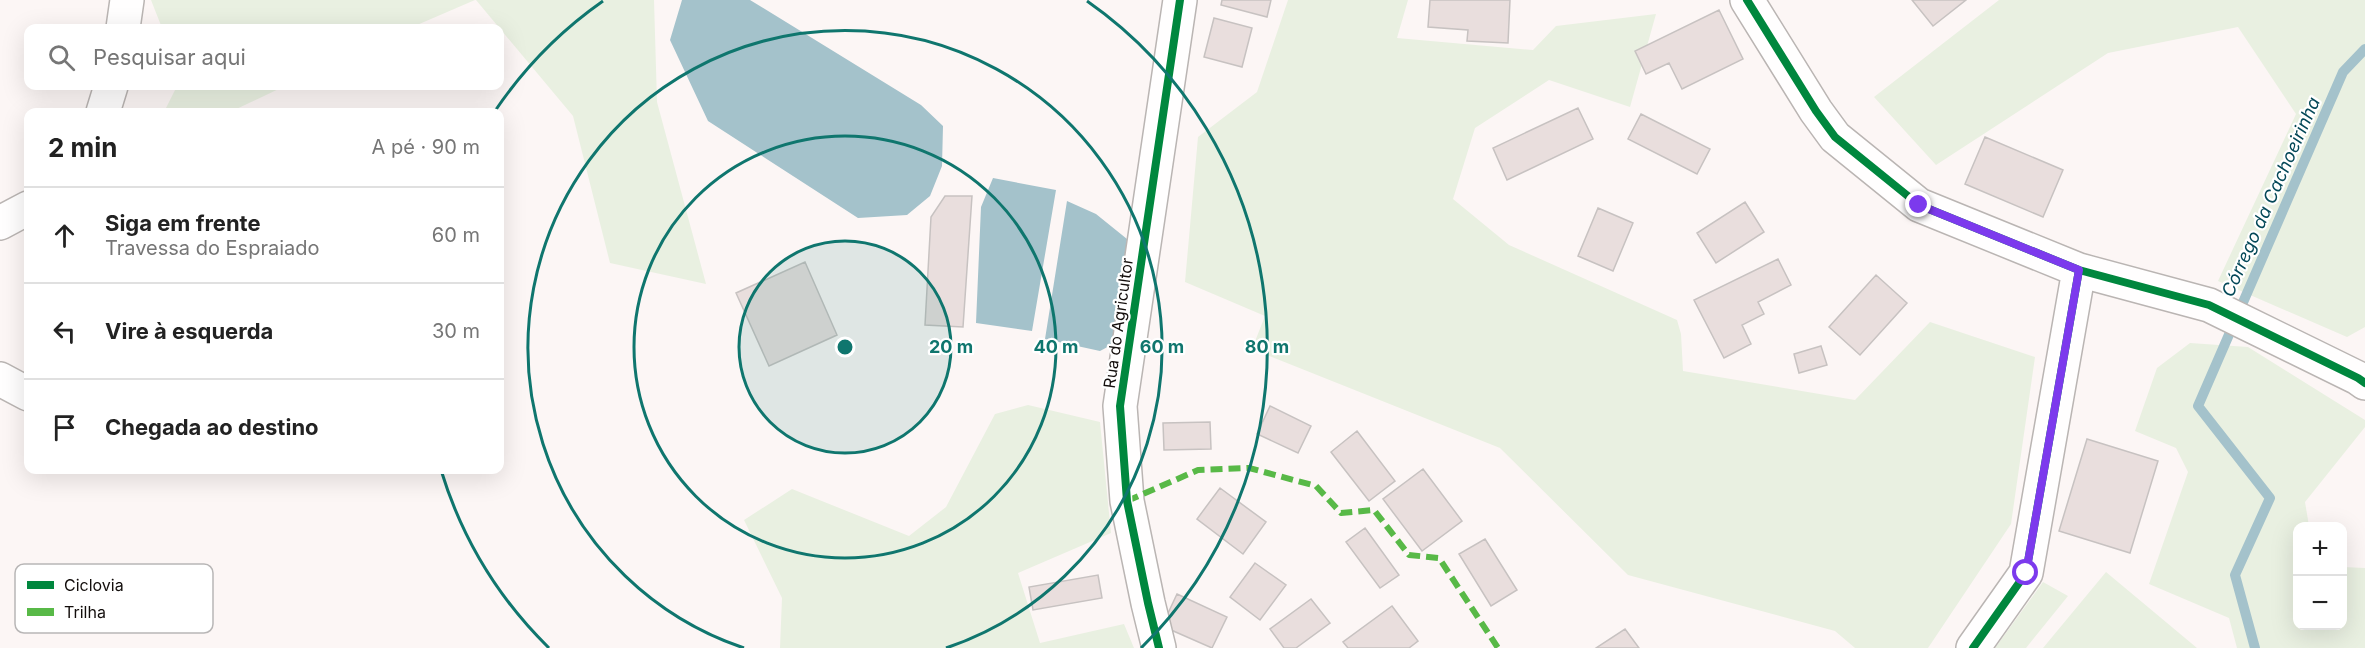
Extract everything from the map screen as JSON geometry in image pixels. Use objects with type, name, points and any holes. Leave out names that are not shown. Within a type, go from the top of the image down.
[{"type":"street","points":[[124,24],[127,0]]},
{"type":"street","name":"Rua do Agricultor","points":[[1159,648],[1127,501],[1120,406],[1180,0]]},
{"type":"street","points":[[1747,0],[1816,111],[1835,137],[1919,205],[2079,270],[2209,305],[2365,383]]},
{"type":"street","points":[[104,108],[110,90]]},
{"type":"street","points":[[0,223],[24,210]]},
{"type":"street","points":[[1973,648],[2026,573],[2079,270]]},
{"type":"street","points":[[0,380],[24,392]]},
{"type":"green space","points":[[151,0],[475,0],[419,24],[160,24]]},
{"type":"green space","points":[[476,0],[654,0],[657,102],[706,284],[610,263],[573,116],[504,33],[504,24],[496,24]]},
{"type":"green space","points":[[1288,0],[1408,0],[1397,38],[1533,50],[1556,26],[1656,14],[1630,107],[1549,80],[1475,128],[1453,199],[1509,245],[1677,320],[1681,334],[1683,371],[1855,400],[1930,322],[2035,357],[2011,524],[1928,648],[1855,648],[1835,631],[1628,575],[1500,448],[1252,349],[1265,316],[1185,282],[1198,137],[1257,92]]},
{"type":"green space","points":[[1999,0],[2365,0],[2365,327],[2347,337],[2218,281],[2296,114],[2238,27],[2108,53],[1936,165],[1874,97]]},
{"type":"green space","points":[[175,90],[277,90],[238,108],[166,108]]},
{"type":"green space","points":[[2190,343],[2248,347],[2365,420],[2365,427],[2305,502],[2308,522],[2293,522],[2293,630],[2347,630],[2347,567],[2365,568],[2365,648],[2237,648],[2229,618],[2149,584],[2188,472],[2176,448],[2135,431],[2157,368]]},
{"type":"green space","points":[[1028,405],[1100,422],[1111,533],[1018,573],[1040,643],[1124,624],[1134,648],[780,648],[782,598],[744,520],[792,489],[909,536],[946,507],[995,414]]},
{"type":"green space","points":[[2106,572],[2197,648],[2043,648]]},
{"type":"green space","points":[[2043,582],[2068,596],[2026,648],[1995,648]]},
{"type":"water","points":[[682,0],[750,0],[921,105],[943,126],[942,166],[930,196],[907,215],[858,218],[708,121],[670,40]]},
{"type":"water","points":[[993,178],[1056,190],[1032,331],[976,323],[981,207]]},
{"type":"water","points":[[1067,201],[1096,214],[1127,239],[1115,343],[1100,351],[1045,339]]},
{"type":"building","points":[[1222,0],[1271,0],[1267,17],[1221,5]]},
{"type":"building","points":[[1430,0],[1510,0],[1508,43],[1467,41],[1468,30],[1428,27]]},
{"type":"building","points":[[1912,0],[1966,0],[1933,26]]},
{"type":"building","points":[[1719,10],[1743,59],[1682,89],[1669,63],[1646,74],[1635,51]]},
{"type":"building","points":[[1214,18],[1252,28],[1242,67],[1204,57]]},
{"type":"building","points":[[1578,108],[1593,139],[1507,180],[1493,148]]},
{"type":"building","points":[[1641,114],[1710,149],[1697,174],[1628,139]]},
{"type":"building","points":[[1985,137],[2063,170],[2043,217],[1965,184]]},
{"type":"building","points":[[945,196],[972,196],[963,327],[925,325],[931,217]]},
{"type":"building","points":[[1745,202],[1764,232],[1716,263],[1697,233]]},
{"type":"building","points":[[1598,208],[1633,223],[1613,271],[1578,256]]},
{"type":"building","points":[[1778,259],[1791,285],[1758,302],[1764,314],[1742,325],[1751,344],[1724,358],[1694,300]]},
{"type":"building","points":[[805,262],[837,335],[769,366],[736,293]]},
{"type":"building","points":[[1876,275],[1907,303],[1860,355],[1829,327]]},
{"type":"building","points":[[1821,346],[1827,365],[1799,373],[1794,354]]},
{"type":"building","points":[[1270,406],[1311,426],[1298,453],[1257,434]]},
{"type":"building","points":[[1210,422],[1211,449],[1164,450],[1163,423]]},
{"type":"building","points":[[1357,431],[1395,481],[1369,501],[1331,452]]},
{"type":"building","points":[[2087,439],[2158,461],[2130,553],[2059,531]]},
{"type":"building","points":[[1423,469],[1462,521],[1422,551],[1383,499]]},
{"type":"building","points":[[1220,488],[1266,522],[1243,554],[1197,519]]},
{"type":"building","points":[[1365,528],[1399,575],[1380,588],[1346,542]]},
{"type":"building","points":[[1485,539],[1517,590],[1491,606],[1459,554]]},
{"type":"building","points":[[1255,563],[1286,585],[1260,620],[1230,597]]},
{"type":"building","points":[[1098,575],[1102,598],[1033,610],[1029,587]]},
{"type":"building","points":[[1177,594],[1227,617],[1212,648],[1162,626]]},
{"type":"building","points":[[1311,599],[1330,623],[1296,648],[1284,648],[1270,629]]},
{"type":"building","points":[[1392,606],[1418,641],[1409,648],[1348,648],[1343,642]]},
{"type":"building","points":[[1625,629],[1639,648],[1596,648]]},
{"type":"waterway","name":"Córrego da Cachoeirinha","points":[[2255,648],[2235,575],[2270,498],[2198,406],[2343,72],[2365,49]]},
{"type":"marked path","points":[[1127,501],[1198,470],[1249,468],[1316,486],[1341,513],[1374,510],[1409,555],[1439,558],[1498,648]]},
{"type":"cycle path","points":[[1159,648],[1127,501],[1120,406],[1180,0]]},
{"type":"cycle path","points":[[1747,0],[1816,111],[1835,137],[1919,205],[2079,270],[2209,305],[2365,383]]},
{"type":"cycle path","points":[[1973,648],[2026,573],[2079,270]]},
{"type":"route","points":[[1919,205],[2079,270],[2026,573]]}]
